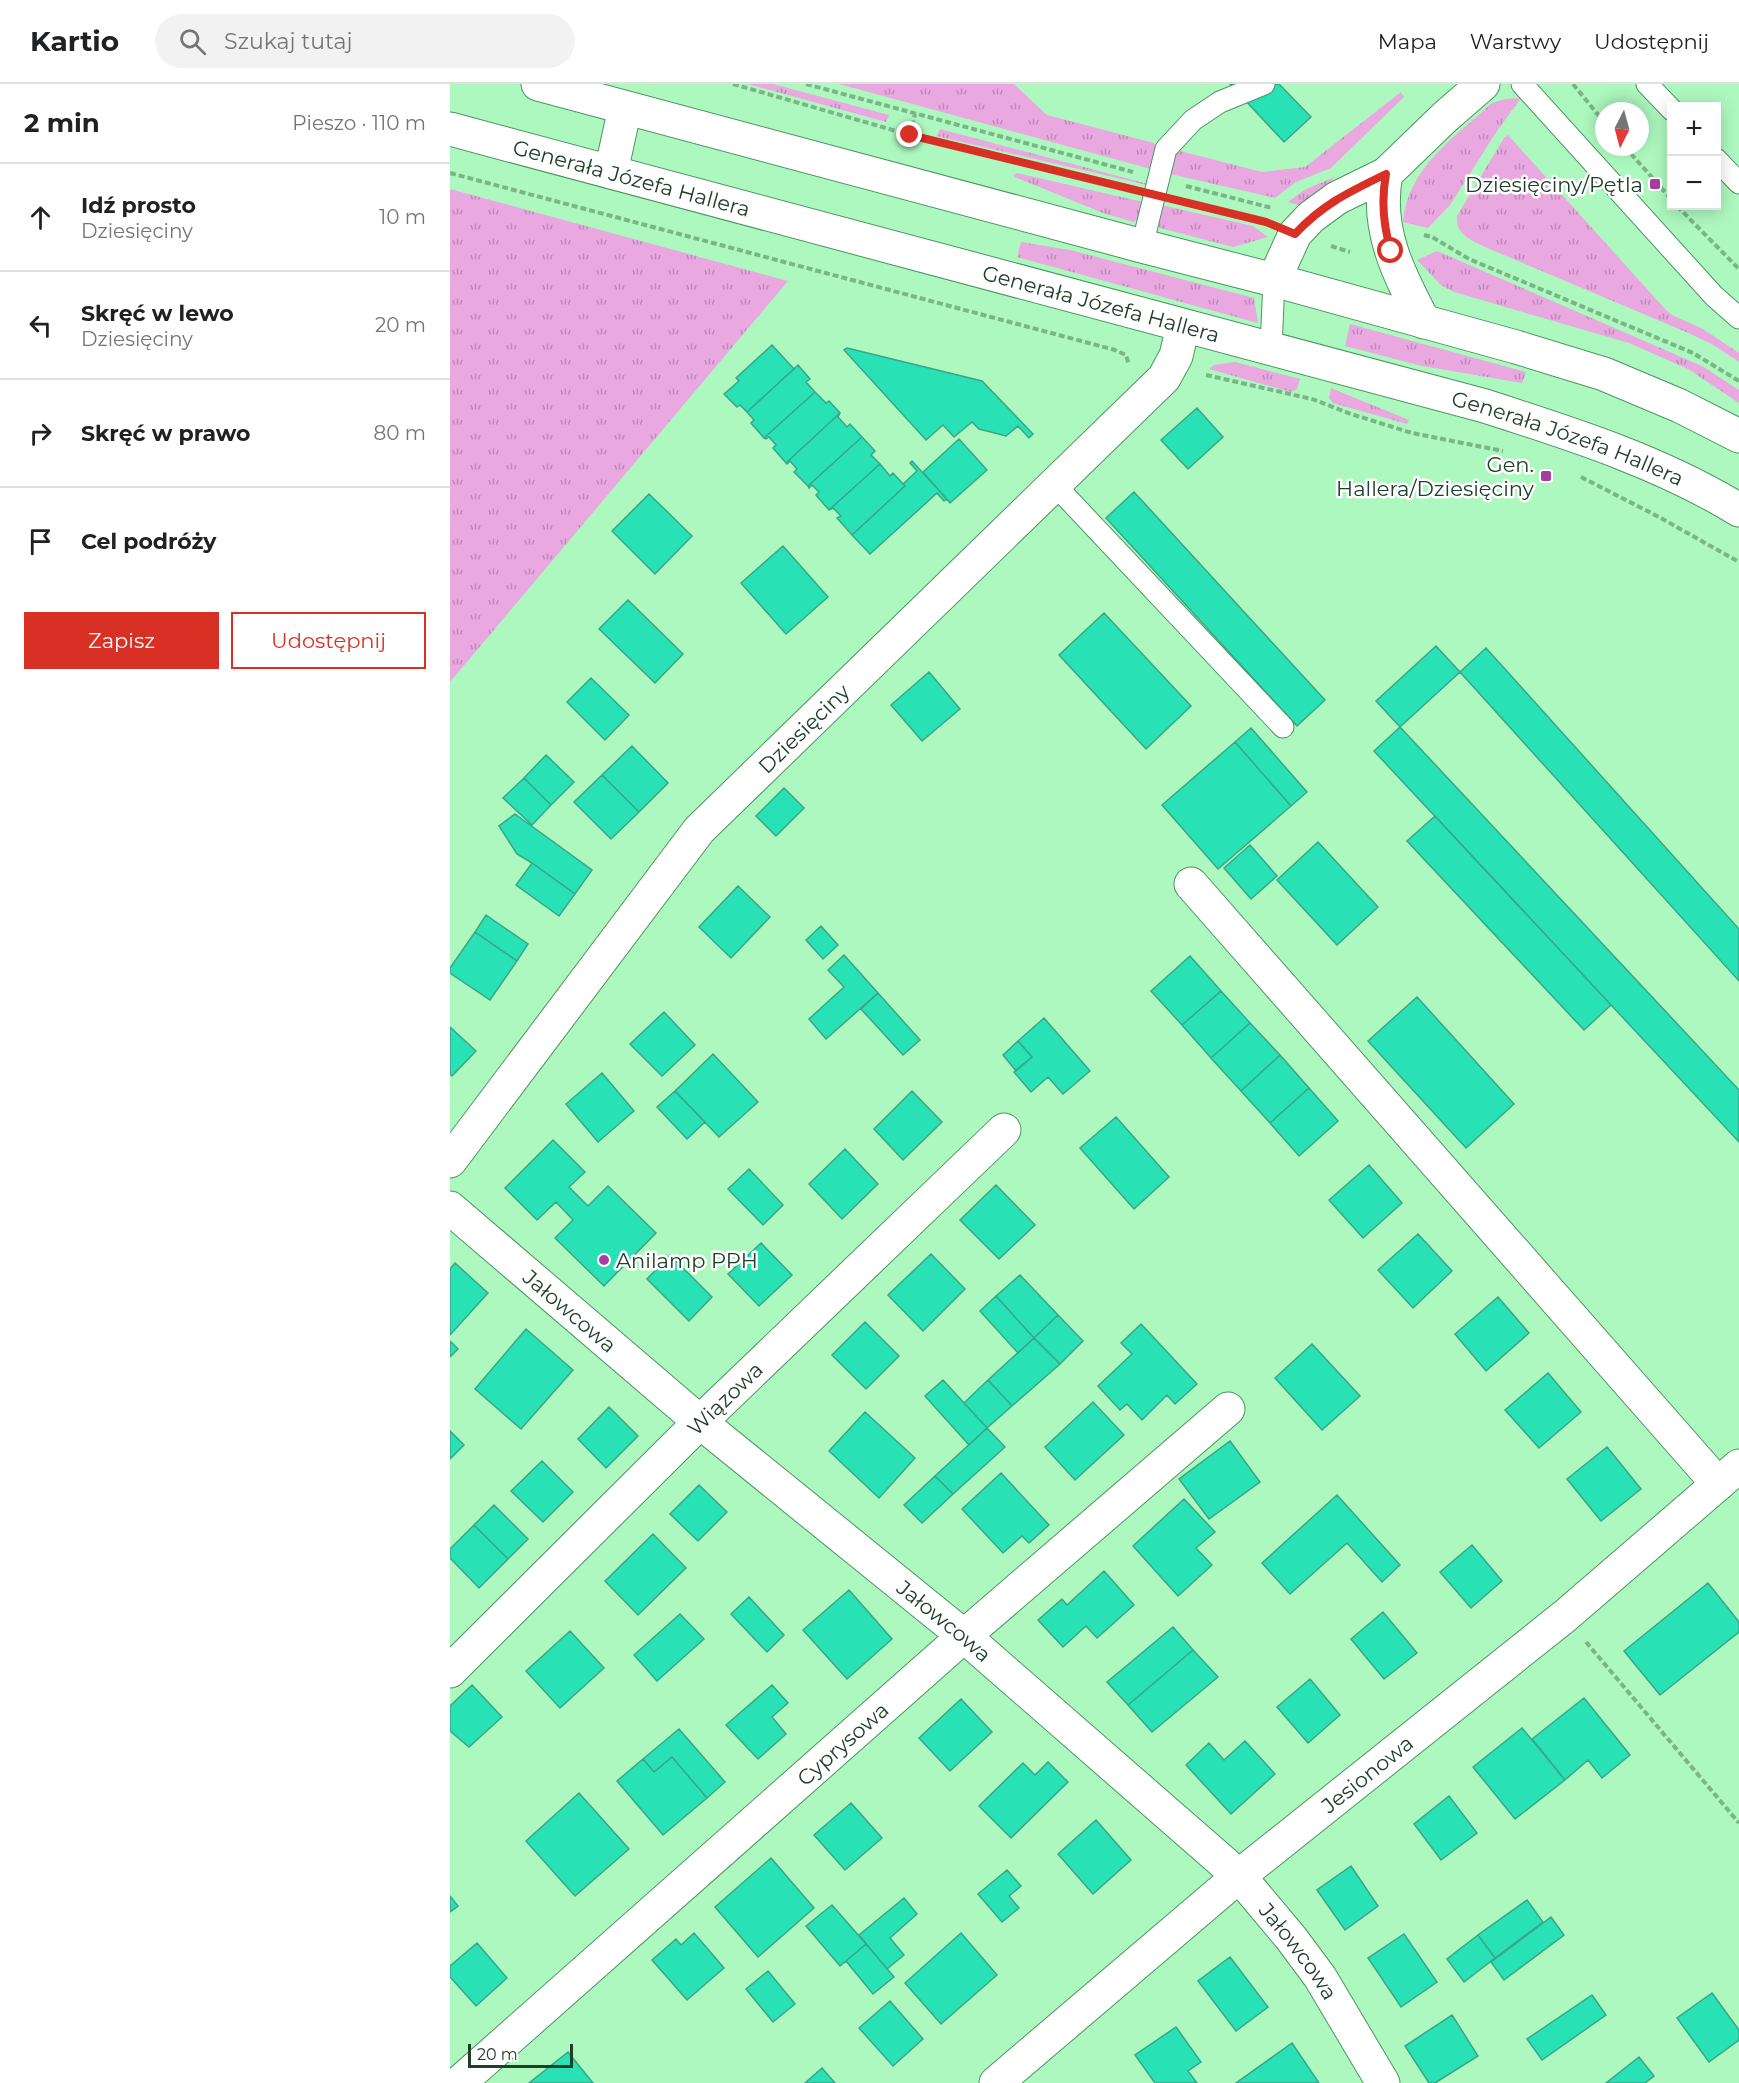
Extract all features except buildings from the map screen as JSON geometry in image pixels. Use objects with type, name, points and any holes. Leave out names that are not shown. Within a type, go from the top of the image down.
[{"type":"street","points":[[538,84],[1274,280],[1516,347],[1604,374],[1680,406],[1739,436]]},
{"type":"street","points":[[1274,280],[1295,234],[1311,217],[1337,198],[1386,174],[1483,84]]},
{"type":"street","points":[[611,172],[625,108]]},
{"type":"street","name":"Generała Józefa Hallera","points":[[450,129],[1485,406],[1588,439],[1703,488],[1739,510]]},
{"type":"street","points":[[1386,174],[1382,195],[1385,231],[1403,283],[1424,322]]},
{"type":"street","name":"Dziesięciny","points":[[450,1161],[699,830],[1164,378],[1176,356],[1183,326]]},
{"type":"street","points":[[1191,884],[1728,1475]]},
{"type":"street","name":"Wiązowa","points":[[450,1671],[700,1422],[1004,1130]]},
{"type":"street","name":"Jałowcowa","points":[[450,1208],[700,1422],[964,1636],[1239,1876],[1320,1977],[1383,2083]]},
{"type":"street","name":"Cyprysowa","points":[[458,2079],[964,1636],[1228,1409]]},
{"type":"street","name":"Jesionowa","points":[[996,2083],[1239,1876],[1565,1616],[1728,1475]]},
{"type":"lane","points":[[1142,246],[1166,149],[1193,120],[1220,102],[1264,84]]},
{"type":"lane","points":[[1522,84],[1714,296],[1739,318]]},
{"type":"lane","points":[[1647,84],[1667,106]]},
{"type":"lane","points":[[1721,164],[1739,183]]},
{"type":"lane","points":[[1271,349],[1274,280]]},
{"type":"lane","points":[[1054,484],[1284,727]]},
{"type":"path","points":[[733,84],[910,135],[1266,222],[1350,252]]},
{"type":"path","points":[[1573,84],[1595,111]]},
{"type":"path","points":[[910,135],[915,114]]},
{"type":"path","points":[[1633,156],[1667,195]]},
{"type":"path","points":[[450,173],[1115,350],[1126,355],[1131,371],[1195,384],[1207,375],[1213,376],[1312,399],[1412,433],[1511,454]]},
{"type":"path","points":[[1681,210],[1739,269]]},
{"type":"path","points":[[1572,474],[1659,517],[1739,562]]},
{"type":"path","points":[[1565,1616],[1739,1823]]},
{"type":"green space","points":[[748,84],[773,84],[889,115],[886,122]]},
{"type":"green space","points":[[839,84],[1014,84],[1047,115],[1154,143],[1156,148],[1151,169]]},
{"type":"green space","points":[[1401,92],[1404,97],[1331,168],[1296,182],[1275,198],[1170,174],[1175,155],[1180,151],[1262,172],[1305,167]]},
{"type":"green space","points":[[1521,98],[1450,205],[1428,228],[1403,222],[1414,185],[1423,169],[1435,155],[1492,103]]},
{"type":"green space","points":[[940,129],[1148,184],[937,136]]},
{"type":"green space","points":[[1508,135],[1666,310],[1703,329],[1739,353],[1739,362],[1712,344],[1686,332],[1485,247],[1465,236],[1457,222],[1457,216]]},
{"type":"green space","points":[[1017,173],[1143,202],[1138,218],[1134,222],[1103,213],[1015,177]]},
{"type":"green space","points":[[1335,177],[1304,207],[1288,202],[1304,190]]},
{"type":"green space","points":[[450,189],[788,281],[450,682]]},
{"type":"green space","points":[[1161,205],[1253,226],[1268,237],[1233,247],[1160,228],[1157,223]]},
{"type":"green space","points":[[1021,242],[1070,250],[1254,298],[1258,323],[1017,257]]},
{"type":"green space","points":[[1437,251],[1702,366],[1739,390],[1739,403],[1688,369],[1629,343],[1454,292],[1441,285],[1417,260]]},
{"type":"green space","points":[[1350,324],[1526,372],[1522,383],[1422,366],[1345,346]]},
{"type":"green space","points":[[1235,362],[1300,379],[1297,389],[1291,392],[1209,369],[1214,365]]},
{"type":"green space","points":[[1331,388],[1409,420],[1407,424],[1333,403],[1329,398]]},
{"type":"place","name":"Dziesięciny/Pętla","points":[[1655,184]]},
{"type":"place","name":"Gen. Hallera/Dziesięciny","points":[[1546,476]]},
{"type":"place","name":"Anilamp PPH","points":[[604,1260]]},
{"type":"route","points":[[910,135],[1266,222],[1295,234],[1311,217],[1337,198],[1386,174],[1382,195],[1385,231],[1391,251]]}]
